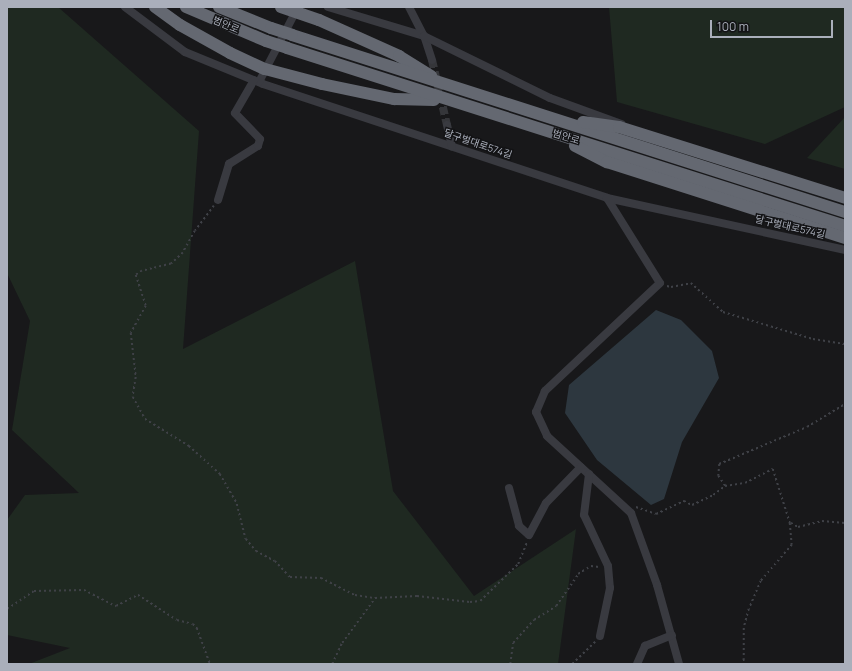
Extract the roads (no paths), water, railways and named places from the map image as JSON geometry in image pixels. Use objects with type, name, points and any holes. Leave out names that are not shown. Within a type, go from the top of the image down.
[{"type":"highway","points":[[155,7],[180,25],[230,53],[265,69],[322,84],[394,99],[448,100]]},
{"type":"highway","name":"범안로","points":[[186,7],[266,41],[287,48],[845,226]]},
{"type":"highway","name":"범안로","points":[[219,7],[292,35],[845,212]]},
{"type":"highway","points":[[281,7],[297,9],[399,56],[446,85]]},
{"type":"highway","points":[[553,119],[619,127],[845,198]]},
{"type":"highway","points":[[545,131],[607,162],[845,238]]},
{"type":"street","name":"달구벌대로574길","points":[[125,7],[185,52],[257,81],[607,198],[845,250]]},
{"type":"street","points":[[328,7],[424,36],[550,98],[709,155]]},
{"type":"street","points":[[409,7],[424,36],[432,60]]},
{"type":"street","points":[[218,200],[229,164],[258,146],[260,139],[235,113],[265,69],[297,9]]},
{"type":"street","points":[[447,125],[452,146]]},
{"type":"street","points":[[607,198],[660,283],[545,391],[536,412],[547,436],[631,513],[658,585],[679,664]]},
{"type":"street","points":[[509,488],[519,526],[530,535],[546,503],[581,467]]},
{"type":"street","points":[[588,474],[584,515],[608,566],[610,588],[600,636]]},
{"type":"street","points":[[637,664],[645,646],[672,635]]},
{"type":"tunnel","points":[[432,60],[447,125]]}]
